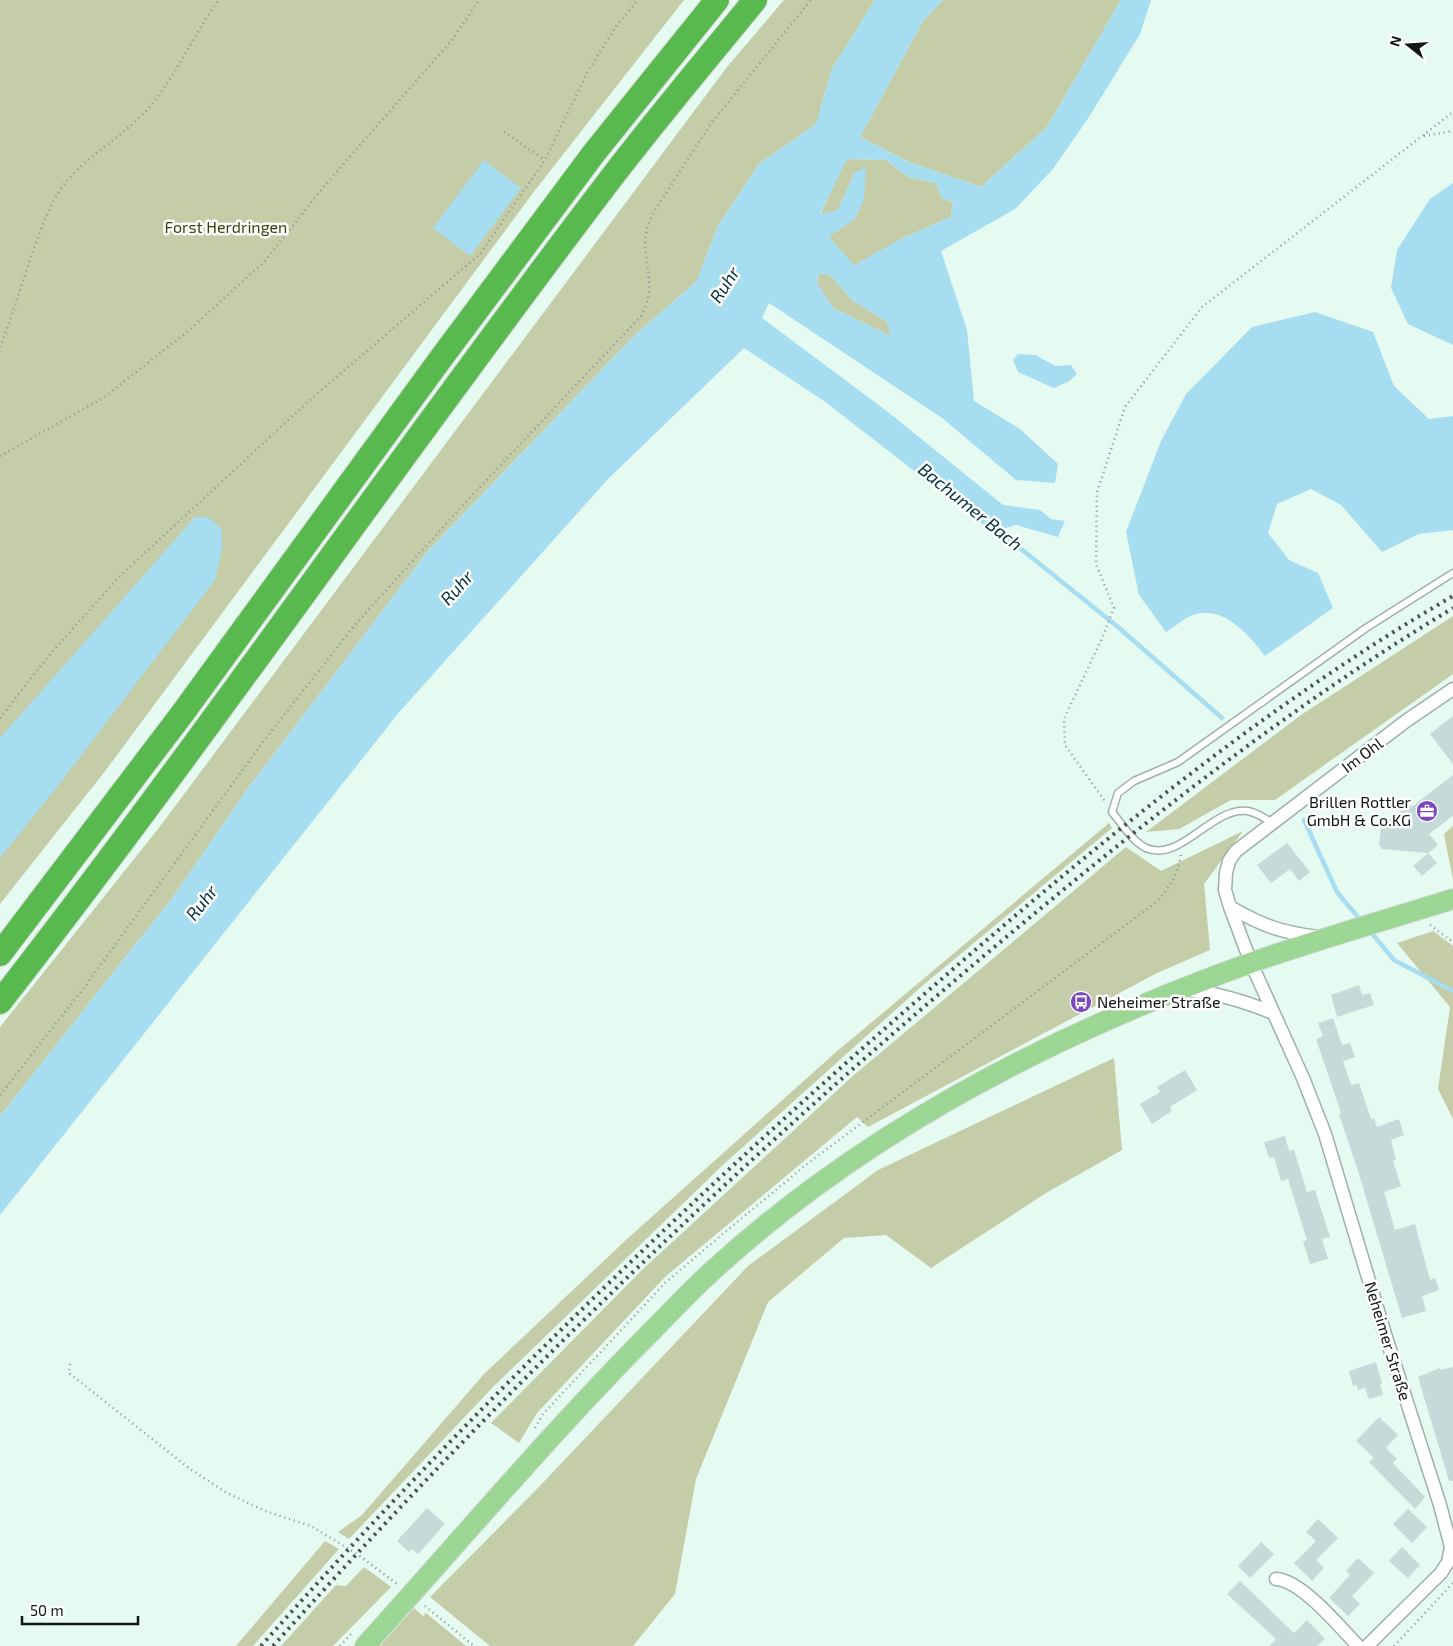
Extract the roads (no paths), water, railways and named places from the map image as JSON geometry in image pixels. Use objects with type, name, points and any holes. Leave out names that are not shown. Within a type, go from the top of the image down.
[{"type":"highway","points":[[0,954],[188,707],[438,361],[589,160],[717,0]]},
{"type":"highway","points":[[0,1002],[199,740],[462,378],[614,175],[755,0]]},
{"type":"main road","points":[[365,1646],[583,1401],[709,1274],[779,1214],[874,1146],[942,1104],[1090,1028],[1251,963],[1453,898]]},
{"type":"street","name":"Im Ohl","points":[[1272,823],[1453,689]]},
{"type":"street","name":"Neheimer Straße","points":[[1272,823],[1236,851],[1229,861],[1225,890],[1251,963],[1304,1078],[1325,1134],[1385,1334],[1440,1505],[1451,1547],[1448,1562],[1441,1573],[1367,1646]]},
{"type":"street","points":[[1230,907],[1262,925],[1285,933],[1325,938]]},
{"type":"street","points":[[1184,989],[1217,993],[1242,1000],[1273,1013]]},
{"type":"street","points":[[1276,1579],[1286,1579],[1314,1602],[1358,1646]]},
{"type":"lane","points":[[1272,823],[1248,811],[1235,812],[1213,822],[1183,842],[1168,849],[1158,850],[1146,848],[1130,835],[1112,812],[1118,793],[1134,781],[1178,762],[1366,628],[1453,573]]},
{"type":"water","name":"Ruhr","points":[[875,0],[943,0],[923,21],[860,137],[909,162],[981,187],[1047,127],[1121,0],[1151,0],[1140,34],[1089,117],[1053,169],[1015,209],[941,251],[967,330],[974,401],[1020,429],[1058,464],[1055,483],[1016,480],[942,418],[769,303],[762,318],[888,412],[1003,505],[1040,510],[1051,519],[1065,521],[1058,537],[1016,525],[993,532],[824,401],[744,348],[609,478],[401,710],[0,1215],[0,1116],[173,897],[246,791],[427,552],[637,333],[696,282],[719,224],[759,164],[816,124],[832,69]],"holes":[[[847,159],[886,160],[908,177],[936,183],[942,198],[953,202],[951,217],[905,237],[854,265],[829,237],[855,219],[864,199],[866,167],[854,173],[838,210],[820,214]],[[819,273],[830,275],[852,300],[887,322],[891,336],[833,308],[817,283]]]},
{"type":"water","points":[[484,160],[521,188],[470,256],[433,228]]},
{"type":"water","points":[[1453,183],[1453,345],[1408,324],[1391,288],[1397,250],[1430,199]]},
{"type":"water","points":[[1315,312],[1373,332],[1394,386],[1429,419],[1453,416],[1453,530],[1419,534],[1382,552],[1341,505],[1311,489],[1277,504],[1268,533],[1289,560],[1318,573],[1333,608],[1265,656],[1236,624],[1217,615],[1207,613],[1192,615],[1166,632],[1139,595],[1126,532],[1161,441],[1186,394],[1252,327]]},
{"type":"water","points":[[1018,354],[1036,355],[1055,366],[1071,365],[1077,374],[1068,382],[1054,388],[1018,372],[1013,360]]},
{"type":"water","points":[[195,517],[208,517],[222,529],[222,550],[215,580],[61,782],[0,858],[0,738]]},
{"type":"waterway","name":"Bachumer Bach","points":[[995,528],[1118,627],[1222,718]]},
{"type":"waterway","name":"Bachumer Bach","points":[[1304,820],[1337,892],[1362,922]]},
{"type":"waterway","name":"Bachumer Bach","points":[[1369,930],[1394,960],[1453,991]]},
{"type":"railway","points":[[261,1646],[339,1559],[501,1390],[584,1307],[754,1146],[841,1067],[1117,831],[1247,731],[1314,684],[1453,596]]},
{"type":"railway","points":[[273,1646],[435,1471],[602,1302],[774,1139],[863,1060],[1073,882],[1196,785],[1322,693],[1453,608]]},
{"type":"place","name":"Brillen Rottler GmbH & Co.KG","points":[[1427,811]]},
{"type":"place","name":"Neheimer Straße","points":[[1081,1002]]},
{"type":"park label","name":"Forst Herdringen","points":[[226,227]]}]
